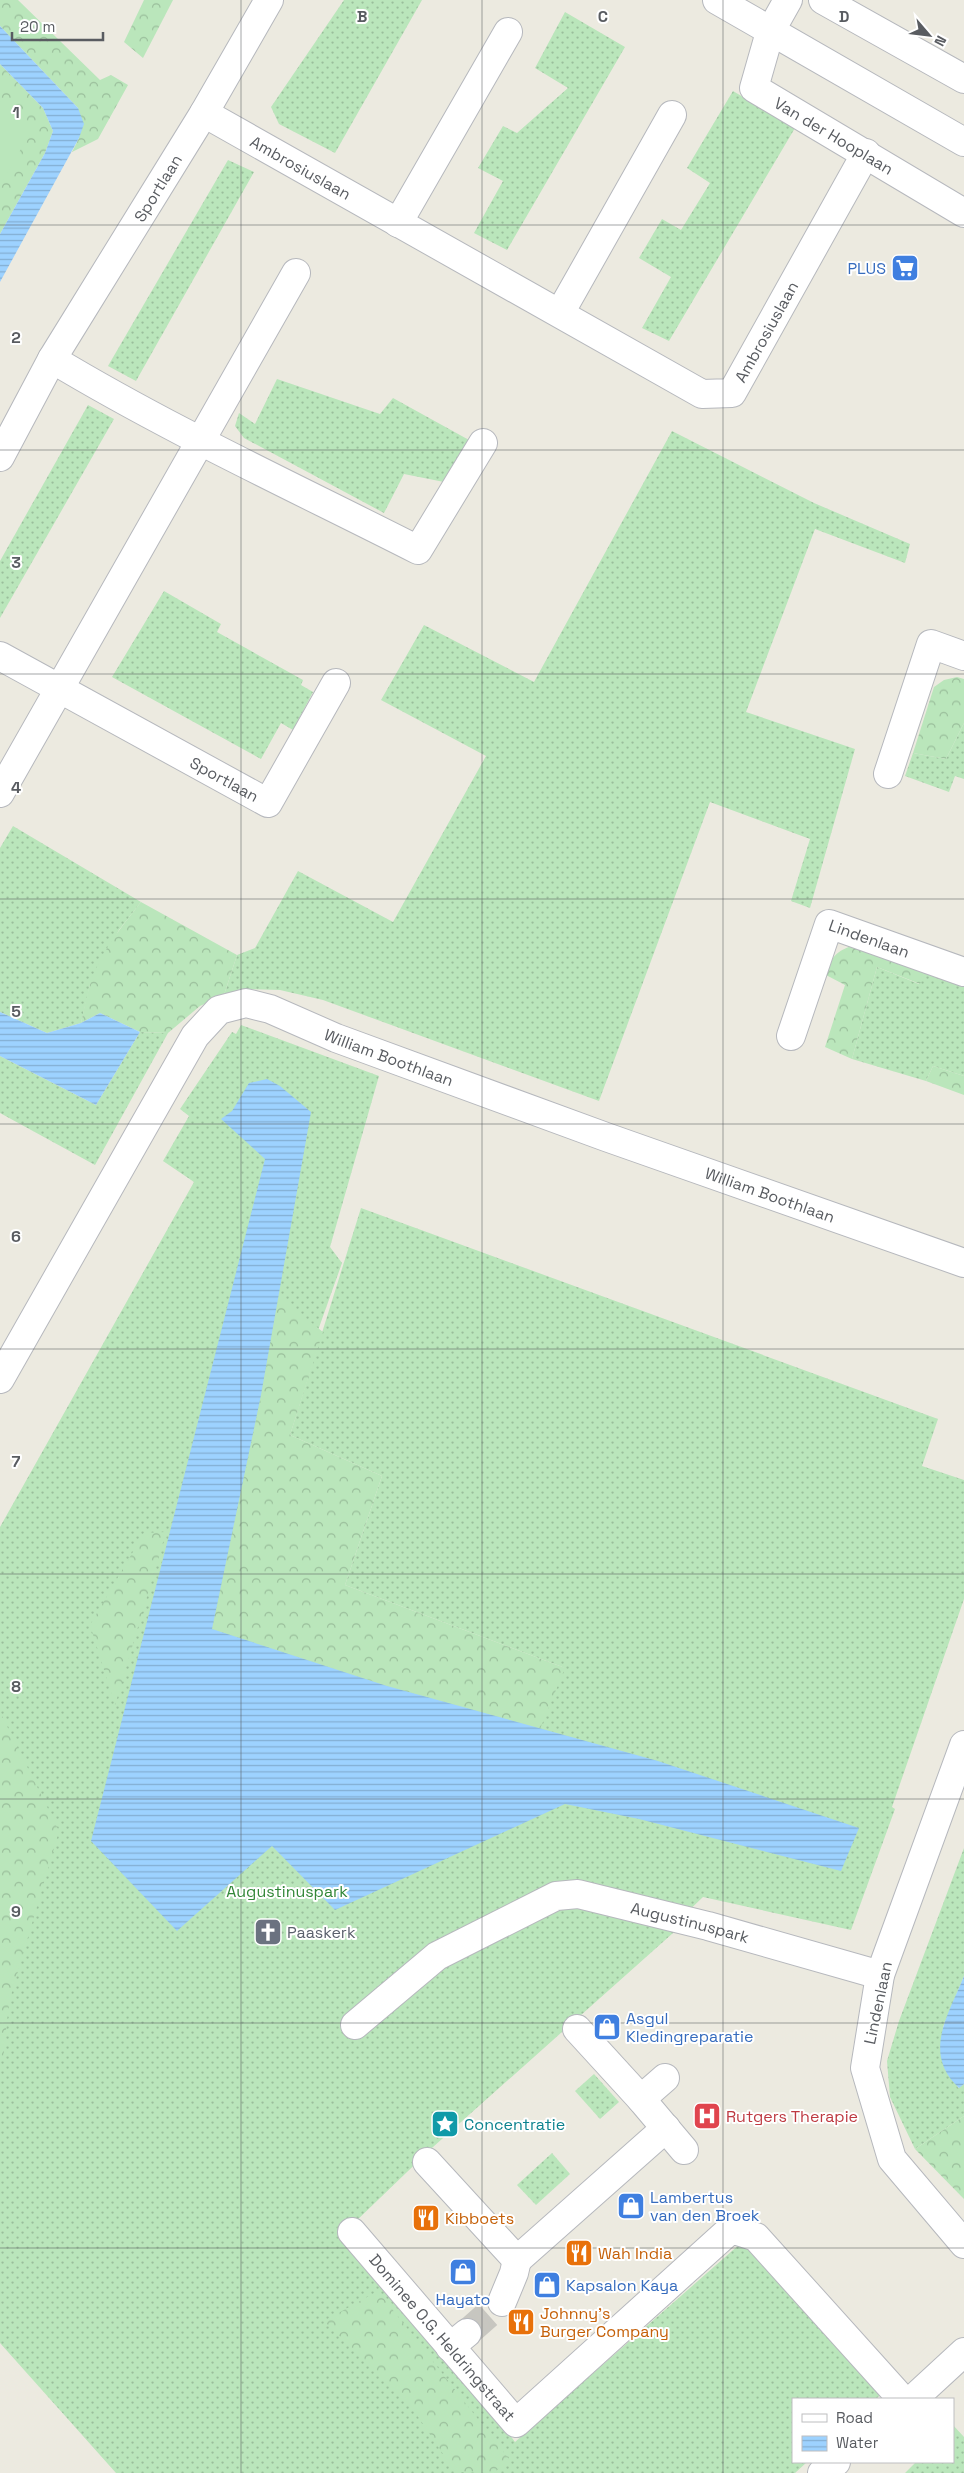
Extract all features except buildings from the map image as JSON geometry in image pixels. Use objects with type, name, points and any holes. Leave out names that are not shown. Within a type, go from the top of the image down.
[{"type":"street","points":[[717,0],[964,142]]},
{"type":"street","points":[[770,32],[788,0]]},
{"type":"street","points":[[823,0],[961,71]]},
{"type":"street","name":"Sportlaan","points":[[0,457],[52,359],[204,113],[265,5]]},
{"type":"street","points":[[398,223],[508,32]]},
{"type":"street","name":"Van der Hooplaan","points":[[770,32],[754,88],[964,213]]},
{"type":"street","name":"Ambrosiuslaan","points":[[204,113],[702,394],[732,393],[866,153]]},
{"type":"street","points":[[560,313],[672,115]]},
{"type":"street","points":[[0,794],[296,274]]},
{"type":"street","points":[[52,359],[92,383],[201,440],[418,550],[482,443]]},
{"type":"street","points":[[888,774],[932,644],[964,656]]},
{"type":"street","name":"Sportlaan","points":[[0,656],[268,803],[336,683]]},
{"type":"street","name":"Lindenlaan","points":[[791,1036],[830,924],[964,972]]},
{"type":"street","name":"William Boothlaan","points":[[0,1379],[7,1350],[195,1036],[219,1010],[246,1003],[270,1009],[336,1038],[606,1137],[964,1262]]},
{"type":"street","name":"Lindenlaan","points":[[964,1745],[880,1975],[865,2068],[892,2159],[964,2244]]},
{"type":"street","name":"Augustinuspark","points":[[355,2025],[437,1956],[556,1896],[578,1894],[717,1929],[880,1975]]},
{"type":"street","points":[[577,2029],[641,2099],[684,2150]]},
{"type":"street","points":[[641,2099],[665,2078]]},
{"type":"street","points":[[502,2302],[514,2273],[517,2260],[666,2128]]},
{"type":"street","points":[[428,2162],[517,2260]]},
{"type":"street","name":"Dominee O.G. Heldringstraat","points":[[352,2232],[459,2340],[516,2423],[731,2229],[756,2237],[901,2398]]},
{"type":"street","points":[[914,2398],[964,2352]]},
{"type":"street","points":[[822,2473],[835,2463]]},
{"type":"green space","points":[[0,0],[18,0],[100,80],[111,75],[128,85],[98,139],[72,152],[79,138],[78,108],[0,26]]},
{"type":"green space","points":[[144,0],[173,0],[143,58],[124,42]]},
{"type":"green space","points":[[344,0],[422,0],[335,153],[279,124],[271,107]]},
{"type":"green space","points":[[565,12],[625,47],[507,250],[474,233],[503,181],[478,168],[503,126],[517,133],[568,88],[535,68]]},
{"type":"green space","points":[[0,64],[43,108],[53,131],[45,153],[0,234]]},
{"type":"green space","points":[[733,91],[795,128],[669,341],[642,328],[671,277],[639,258],[662,219],[681,230],[710,183],[687,168]]},
{"type":"green space","points":[[0,101],[30,133],[0,186]]},
{"type":"green space","points":[[228,160],[254,172],[136,381],[108,366]]},
{"type":"green space","points":[[277,379],[380,414],[393,398],[469,440],[444,482],[404,474],[384,513],[244,438],[235,426],[239,413],[255,424]]},
{"type":"green space","points":[[88,405],[114,419],[0,618],[0,561]]},
{"type":"green space","points":[[672,431],[814,503],[910,544],[905,563],[815,529],[746,712],[855,749],[810,908],[791,901],[810,839],[710,802],[599,1101],[323,1000],[280,990],[250,989],[224,995],[237,955],[255,948],[298,871],[393,922],[486,756],[381,700],[424,625],[534,682]]},
{"type":"green space","points":[[164,591],[221,624],[217,632],[303,680],[301,685],[313,692],[293,730],[281,723],[261,759],[112,677]]},
{"type":"green space","points":[[957,677],[964,679],[964,723],[946,759],[913,753],[934,687],[944,680]]},
{"type":"green space","points":[[964,723],[964,779],[955,776],[949,792],[905,776],[913,753],[946,759]]},
{"type":"green space","points":[[13,826],[141,902],[119,930],[90,985],[81,1023],[47,1033],[0,1012],[0,848]]},
{"type":"green space","points":[[141,902],[237,955],[224,995],[200,1006],[168,1033],[140,1032],[100,1013],[81,1023],[89,990],[99,962]]},
{"type":"green space","points":[[859,943],[927,967],[920,984],[877,967],[852,1059],[825,1047],[845,985],[826,975],[831,962],[837,954]]},
{"type":"green space","points":[[877,967],[919,984],[927,967],[964,982],[964,1076],[933,1066],[926,1081],[852,1059]]},
{"type":"green space","name":"Augustinuspark","points":[[241,1025],[379,1076],[330,1247],[342,1263],[290,1409],[257,1576],[565,1668],[345,1585],[382,1476],[290,1435],[361,1208],[938,1419],[922,1466],[964,1480],[964,1599],[892,1807],[895,1809],[851,1930],[703,1897],[679,1920],[682,1925],[433,2147],[353,2224],[515,2442],[749,2236],[885,2391],[877,2398],[792,2398],[792,2463],[806,2463],[795,2473],[116,2473],[0,2343],[0,1527],[194,1182],[163,1161],[189,1116],[180,1109],[232,1032],[236,1034]]},
{"type":"green space","points":[[140,1032],[168,1033],[95,1165],[0,1113],[0,1056],[96,1105]]},
{"type":"green space","points":[[933,1066],[964,1076],[964,1095],[926,1081]]},
{"type":"green space","points":[[278,1296],[323,1332],[290,1435],[382,1476],[345,1585],[565,1668],[540,1729],[387,1686],[212,1629],[254,1431]]},
{"type":"green space","points":[[166,1532],[115,1705],[90,1625],[144,1533]]},
{"type":"green space","points":[[0,1712],[59,1831],[9,2002],[3,2059],[0,2057]]},
{"type":"green space","points":[[964,1848],[964,1976],[943,2027],[958,2088],[964,2084],[964,2116],[915,2149],[890,2097],[887,2061],[899,2021]]},
{"type":"green space","points":[[594,2074],[619,2102],[600,2119],[575,2091]]},
{"type":"green space","points":[[964,2116],[964,2199],[915,2149]]},
{"type":"green space","points":[[552,2153],[570,2174],[536,2205],[517,2185]]},
{"type":"green space","points":[[378,2291],[509,2459],[494,2473],[455,2472],[411,2406],[324,2321]]},
{"type":"green space","points":[[954,2426],[964,2437],[964,2473],[905,2473],[915,2463],[954,2463]]},
{"type":"water","points":[[0,26],[78,108],[84,124],[79,138],[0,282],[0,234],[45,153],[53,131],[43,108],[0,64]]},
{"type":"water","points":[[0,1012],[47,1033],[81,1023],[100,1013],[140,1032],[96,1105],[0,1056]]},
{"type":"water","points":[[267,1079],[280,1086],[311,1112],[261,1395],[212,1629],[387,1686],[658,1761],[859,1828],[841,1871],[639,1819],[565,1804],[335,1910],[272,1846],[177,1931],[91,1841],[265,1159],[221,1119],[232,1111],[249,1083]]},
{"type":"water","points":[[964,1976],[964,2084],[959,2088],[948,2075],[942,2061],[940,2048],[946,2020]]},
{"type":"tunnel","points":[[467,2333],[502,2302]]},
{"type":"place","name":"PLUS","points":[[905,268]]},
{"type":"place","name":"Paaskerk","points":[[268,1932]]},
{"type":"place","name":"Asgul Kledingreparatie","points":[[607,2027]]},
{"type":"place","name":"Rutgers Therapie","points":[[707,2116]]},
{"type":"place","name":"Concentratie","points":[[445,2124]]},
{"type":"place","name":"Lambertus van den Broek","points":[[631,2206]]},
{"type":"place","name":"Kibboets","points":[[426,2218]]},
{"type":"place","name":"Wah India","points":[[579,2253]]},
{"type":"place","name":"Hayato","points":[[463,2272]]},
{"type":"place","name":"Kapsalon Kaya","points":[[547,2285]]},
{"type":"place","name":"Johnny's Burger Company","points":[[521,2322]]}]
